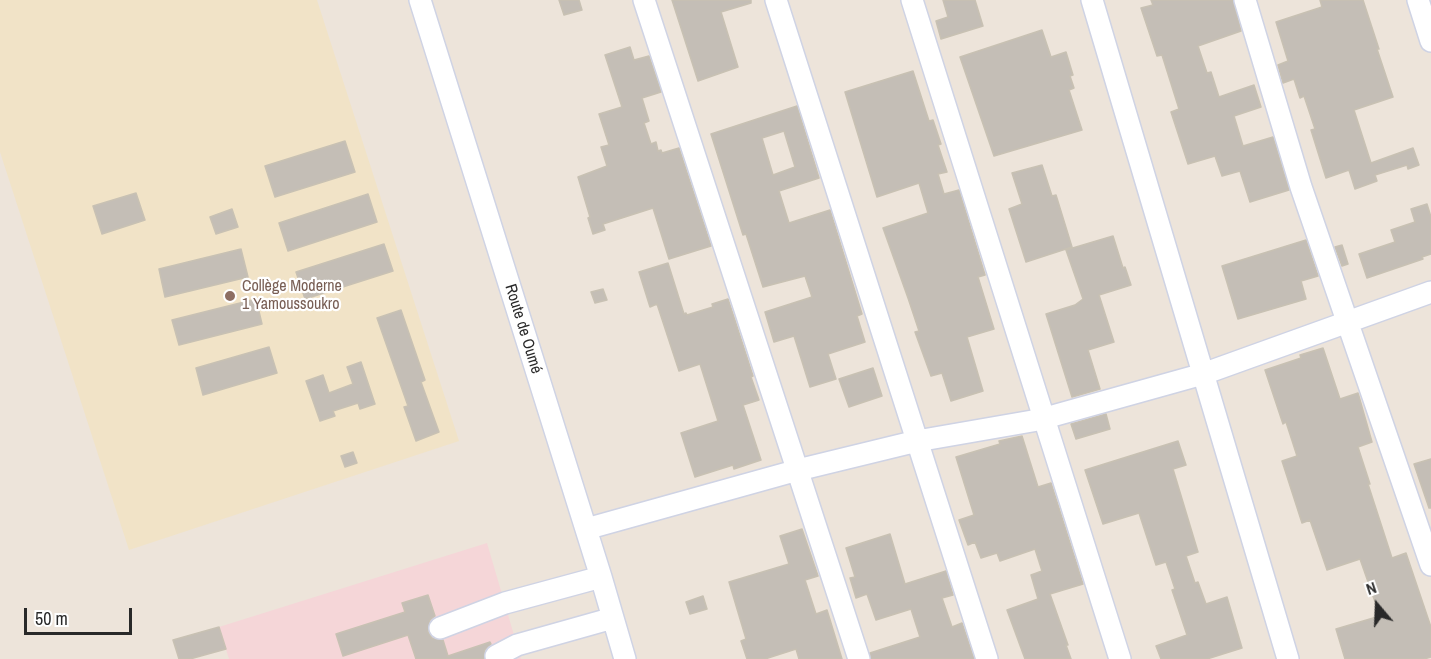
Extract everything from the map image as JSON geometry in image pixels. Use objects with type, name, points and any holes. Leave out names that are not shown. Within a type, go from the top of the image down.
[{"type":"street","name":"Route de Oumé","points":[[420,0],[625,659]]},
{"type":"street","points":[[644,0],[858,659]]},
{"type":"street","points":[[776,0],[987,659]]},
{"type":"street","points":[[912,0],[1120,659]]},
{"type":"street","points":[[1092,0],[1288,659]]},
{"type":"street","points":[[1245,0],[1301,187],[1431,565]]},
{"type":"street","points":[[1418,0],[1431,41]]},
{"type":"street","points":[[586,529],[798,470],[917,441],[1043,418],[1203,374],[1431,292]]},
{"type":"street","points":[[440,628],[505,603],[601,577]]},
{"type":"street","points":[[496,656],[517,645],[612,618]]},
{"type":"shaded area","name":"Collège Moderne 1 Yamoussoukro","points":[[0,0],[317,0],[459,441],[129,550],[0,152]]},
{"type":"shaded area","points":[[487,543],[521,659],[229,659],[219,627]]},
{"type":"building","points":[[559,0],[579,0],[582,10],[564,15]]},
{"type":"building","points":[[672,0],[751,0],[751,3],[721,12],[738,67],[698,81]]},
{"type":"building","points":[[943,0],[975,0],[983,26],[941,39],[936,21],[948,17]]},
{"type":"building","points":[[1151,0],[1233,0],[1241,31],[1198,46],[1207,73],[1211,72],[1219,97],[1254,85],[1261,107],[1234,116],[1243,146],[1273,137],[1289,190],[1250,202],[1240,171],[1222,176],[1215,156],[1188,164],[1171,112],[1179,109],[1162,55],[1157,56],[1141,8],[1153,5]]},
{"type":"building","points":[[1320,0],[1363,0],[1379,49],[1377,49],[1393,97],[1354,110],[1371,163],[1413,148],[1419,165],[1408,169],[1407,165],[1375,175],[1377,181],[1355,189],[1349,170],[1326,178],[1311,130],[1315,129],[1304,96],[1300,98],[1294,79],[1283,83],[1278,65],[1288,61],[1276,22],[1322,7]]},
{"type":"building","points":[[1042,30],[1051,57],[1066,52],[1073,75],[1070,76],[1074,88],[1069,90],[1082,130],[994,156],[960,57]]},
{"type":"building","points":[[630,47],[634,60],[649,56],[661,92],[642,98],[649,121],[644,123],[651,144],[656,142],[658,151],[661,150],[662,153],[679,148],[711,246],[669,259],[653,208],[603,224],[605,230],[593,234],[578,177],[607,166],[601,147],[609,145],[599,114],[622,107],[605,55]]},
{"type":"building","points":[[913,71],[929,121],[933,120],[941,144],[938,145],[947,172],[938,174],[944,194],[959,190],[985,275],[978,277],[994,329],[967,337],[983,391],[951,401],[942,373],[931,376],[915,332],[919,331],[883,228],[928,213],[919,183],[877,197],[845,92]]},
{"type":"building","points":[[797,106],[819,178],[779,191],[789,223],[830,210],[862,314],[857,316],[865,342],[828,354],[836,379],[810,387],[794,336],[774,342],[765,312],[812,297],[805,276],[763,287],[746,234],[743,235],[711,134]],"holes":[[[784,131],[795,167],[773,175],[762,138]]]},
{"type":"building","points":[[345,141],[355,172],[275,197],[265,166]]},
{"type":"building","points":[[1042,165],[1052,196],[1056,195],[1072,247],[1026,262],[1009,209],[1022,204],[1012,173]]},
{"type":"building","points":[[136,193],[145,220],[102,234],[93,206]]},
{"type":"building","points":[[368,194],[377,222],[288,251],[279,223]]},
{"type":"building","points":[[1427,204],[1431,217],[1431,254],[1422,257],[1423,259],[1367,278],[1359,254],[1395,242],[1391,230],[1415,222],[1411,209]]},
{"type":"building","points":[[232,209],[238,227],[216,234],[210,217]]},
{"type":"building","points":[[1113,236],[1131,285],[1099,295],[1114,342],[1088,350],[1100,389],[1072,397],[1046,314],[1075,305],[1083,299],[1066,250]]},
{"type":"building","points":[[1306,240],[1318,276],[1301,281],[1306,299],[1238,319],[1222,266]]},
{"type":"building","points":[[384,244],[393,271],[305,299],[296,272]]},
{"type":"building","points":[[1342,245],[1348,264],[1342,266],[1335,247]]},
{"type":"building","points":[[241,249],[248,277],[165,297],[159,269]]},
{"type":"building","points":[[668,263],[684,314],[713,307],[712,304],[728,299],[759,400],[743,405],[761,460],[734,469],[733,465],[695,477],[681,433],[718,421],[700,364],[679,371],[657,304],[650,307],[639,272]]},
{"type":"building","points":[[603,289],[607,300],[595,303],[591,292]]},
{"type":"building","points":[[256,299],[262,324],[179,345],[172,320]]},
{"type":"building","points":[[401,310],[425,380],[421,382],[439,432],[416,441],[404,407],[408,406],[377,318]]},
{"type":"building","points":[[269,347],[277,373],[203,395],[196,368]]},
{"type":"building","points":[[1323,348],[1340,399],[1358,393],[1372,442],[1358,447],[1370,484],[1368,484],[1392,558],[1406,553],[1431,627],[1431,657],[1424,659],[1345,659],[1336,629],[1380,616],[1360,559],[1327,570],[1310,520],[1302,523],[1282,461],[1297,456],[1286,422],[1283,424],[1265,370]]},
{"type":"building","points":[[361,362],[375,404],[360,409],[358,403],[333,411],[335,416],[320,421],[306,381],[323,375],[329,393],[353,384],[347,367]]},
{"type":"building","points":[[873,368],[882,396],[849,407],[839,379]]},
{"type":"building","points":[[1106,414],[1110,429],[1076,439],[1071,424]]},
{"type":"building","points":[[1022,436],[1038,487],[1051,483],[1083,584],[1050,594],[1071,659],[1025,659],[1007,610],[1038,599],[1031,575],[1042,571],[1035,549],[1000,561],[997,553],[981,558],[975,542],[968,545],[959,520],[974,515],[956,457],[1000,444],[999,441]]},
{"type":"building","points":[[1178,441],[1186,465],[1173,469],[1198,552],[1186,556],[1195,583],[1198,582],[1206,604],[1227,597],[1242,648],[1207,659],[1161,659],[1156,646],[1187,635],[1172,590],[1175,589],[1166,562],[1156,565],[1139,513],[1103,524],[1085,470]]},
{"type":"building","points":[[353,452],[357,463],[345,467],[341,456]]},
{"type":"building","points":[[1431,459],[1431,508],[1429,508],[1414,464]]},
{"type":"building","points":[[802,529],[818,576],[805,580],[816,614],[827,610],[842,659],[799,659],[796,649],[765,659],[747,659],[741,641],[746,639],[729,582],[789,564],[780,536]]},
{"type":"building","points":[[890,534],[905,584],[946,571],[953,595],[942,598],[952,627],[962,623],[974,659],[871,659],[870,653],[920,637],[911,609],[876,620],[867,594],[856,598],[850,578],[855,577],[846,548]]},
{"type":"building","points":[[428,595],[435,616],[430,620],[428,632],[432,638],[443,640],[448,656],[490,642],[491,644],[485,650],[484,659],[416,659],[408,635],[343,656],[336,634],[405,612],[402,603]]},
{"type":"building","points":[[703,596],[707,609],[690,614],[686,602]]},
{"type":"building","points":[[219,627],[226,649],[190,659],[179,659],[173,640]]},
{"type":"place","name":"Collège Moderne 1 Yamoussoukro","points":[[230,296]]}]
